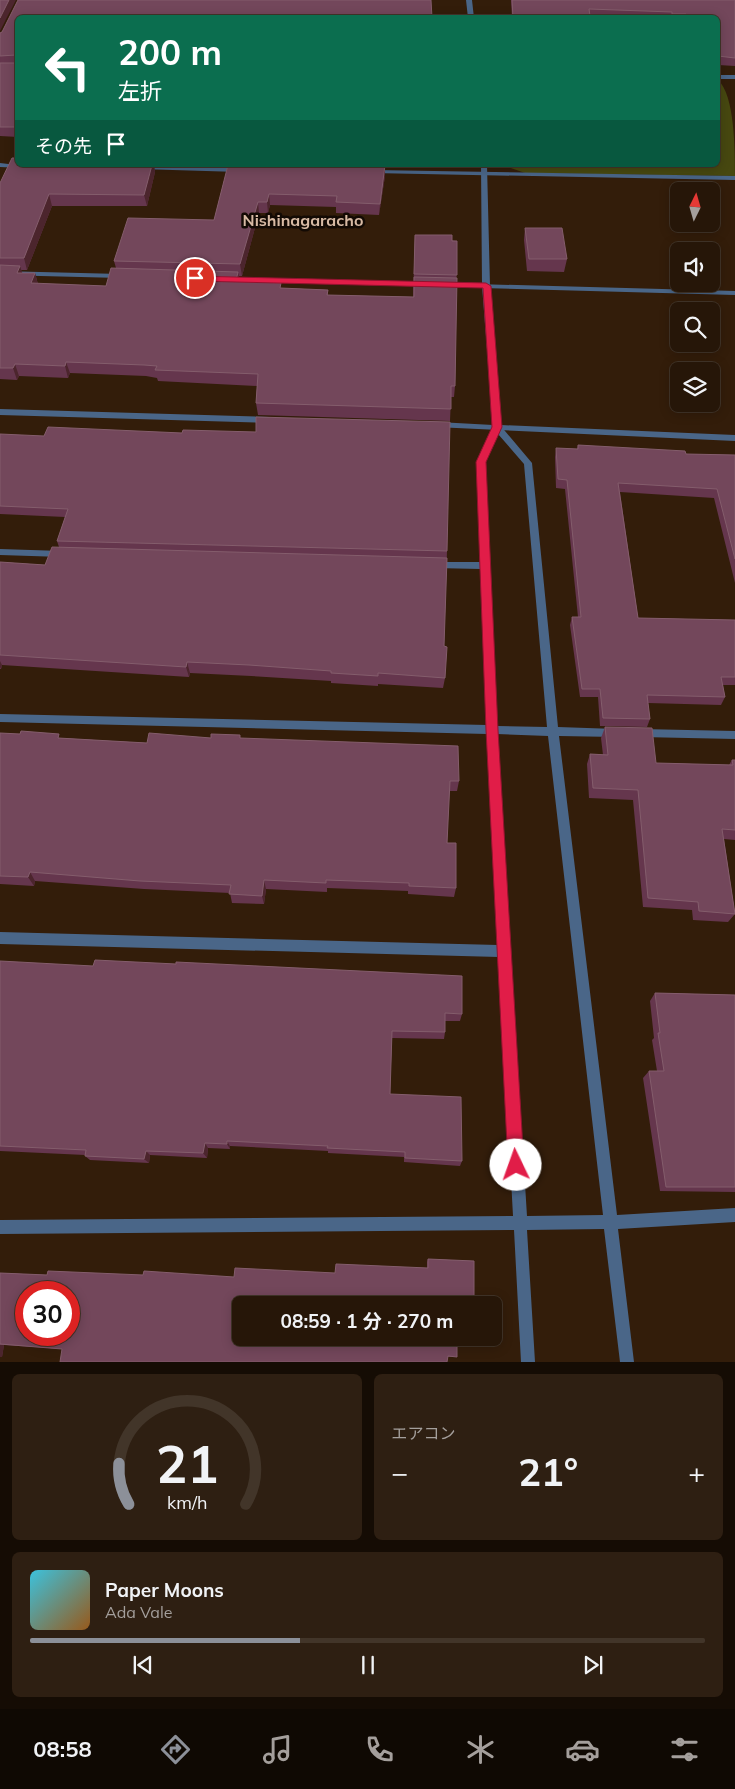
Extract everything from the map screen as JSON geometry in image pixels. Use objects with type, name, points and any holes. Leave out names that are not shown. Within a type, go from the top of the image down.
[{"type":"street","points":[[469,0],[471,15]]},
{"type":"street","points":[[720,77],[733,79]]},
{"type":"street","points":[[0,165],[15,166]]},
{"type":"street","points":[[484,167],[486,286],[497,427],[481,462],[492,730],[528,1362]]},
{"type":"street","points":[[129,168],[247,170]]},
{"type":"street","points":[[366,172],[735,178]]},
{"type":"street","points":[[0,273],[129,276]]},
{"type":"street","points":[[218,279],[735,293]]},
{"type":"street","points":[[0,412],[278,420]]},
{"type":"street","points":[[427,425],[735,438]]},
{"type":"street","points":[[497,427],[528,464],[553,732],[627,1362]]},
{"type":"street","points":[[0,552],[69,554]]},
{"type":"street","points":[[426,565],[485,566]]},
{"type":"street","points":[[0,718],[735,735]]},
{"type":"street","points":[[0,938],[504,952]]},
{"type":"street","points":[[0,1227],[612,1222],[735,1215]]},
{"type":"shaded area","points":[[720,82],[724,87],[733,124],[735,176],[525,173],[508,167],[720,167]]},
{"type":"building","points":[[0,0],[9,0],[0,18]]},
{"type":"building","points":[[18,0],[431,0],[432,15],[15,15],[15,55],[0,56],[0,33]]},
{"type":"building","points":[[512,0],[735,0],[735,58],[720,56],[720,15],[686,15],[672,14],[672,12],[589,9],[590,15],[513,15]]},
{"type":"building","points":[[0,63],[15,63],[15,127],[0,127]]},
{"type":"building","points":[[12,158],[15,158],[15,167],[151,167],[144,195],[49,194],[24,258],[0,258],[0,183]]},
{"type":"building","points":[[227,167],[385,167],[380,204],[336,202],[337,196],[269,194],[267,202],[258,202],[240,264],[114,261],[128,218],[214,220]]},
{"type":"building","points":[[525,228],[562,228],[567,259],[529,259]]},
{"type":"building","points":[[415,235],[452,235],[452,241],[457,241],[457,275],[414,274]]},
{"type":"building","points":[[0,265],[20,266],[17,273],[35,273],[31,283],[106,286],[111,268],[238,272],[236,281],[281,283],[280,288],[328,290],[327,295],[414,297],[414,277],[457,278],[455,386],[451,386],[451,409],[256,403],[258,374],[155,370],[157,366],[66,362],[65,366],[15,364],[13,368],[0,368]]},
{"type":"building","points":[[256,417],[450,422],[447,551],[57,541],[68,509],[0,506],[0,434],[44,436],[48,427],[182,433],[183,430],[256,432]]},
{"type":"building","points":[[578,445],[685,451],[686,454],[735,455],[735,559],[717,489],[618,483],[638,618],[735,620],[735,677],[721,677],[725,697],[647,695],[650,719],[603,718],[600,689],[582,689],[572,617],[581,617],[567,480],[558,479],[556,448],[578,449]]},
{"type":"building","points":[[52,547],[447,558],[444,646],[447,647],[445,678],[378,673],[378,676],[331,673],[331,671],[249,665],[187,662],[186,667],[0,655],[0,562],[45,565]]},
{"type":"building","points":[[605,727],[652,728],[656,763],[733,765],[732,760],[735,760],[735,830],[722,829],[735,914],[699,911],[698,902],[648,898],[638,790],[593,788],[590,754],[608,755]]},
{"type":"building","points":[[21,731],[59,734],[58,738],[147,743],[149,733],[211,738],[211,734],[240,735],[240,738],[458,746],[459,781],[450,781],[447,843],[456,843],[456,888],[409,886],[409,883],[326,880],[326,883],[264,880],[262,896],[229,894],[231,885],[140,881],[30,872],[28,877],[0,876],[0,733],[20,734]]},
{"type":"building","points":[[95,960],[176,964],[176,962],[462,976],[462,1014],[445,1013],[445,1032],[392,1031],[390,1094],[461,1097],[462,1161],[405,1158],[405,1152],[227,1141],[227,1144],[205,1143],[203,1153],[146,1151],[144,1159],[85,1156],[86,1150],[0,1146],[0,961],[93,966]]},
{"type":"building","points":[[655,993],[735,995],[735,1187],[666,1187],[649,1071],[664,1071],[658,1033],[660,1033]]},
{"type":"building","points":[[428,1259],[474,1261],[474,1296],[232,1296],[232,1346],[457,1346],[457,1357],[448,1356],[447,1362],[60,1362],[62,1349],[25,1346],[80,1346],[80,1281],[15,1281],[15,1345],[0,1344],[0,1273],[47,1275],[48,1271],[143,1275],[144,1271],[234,1277],[235,1268],[335,1273],[336,1264],[428,1268]]},
{"type":"district","name":"Nishinagaracho","points":[[303,220]]},
{"type":"route","points":[[195,278],[486,286],[497,427],[481,462],[492,730],[516,1165]]}]
